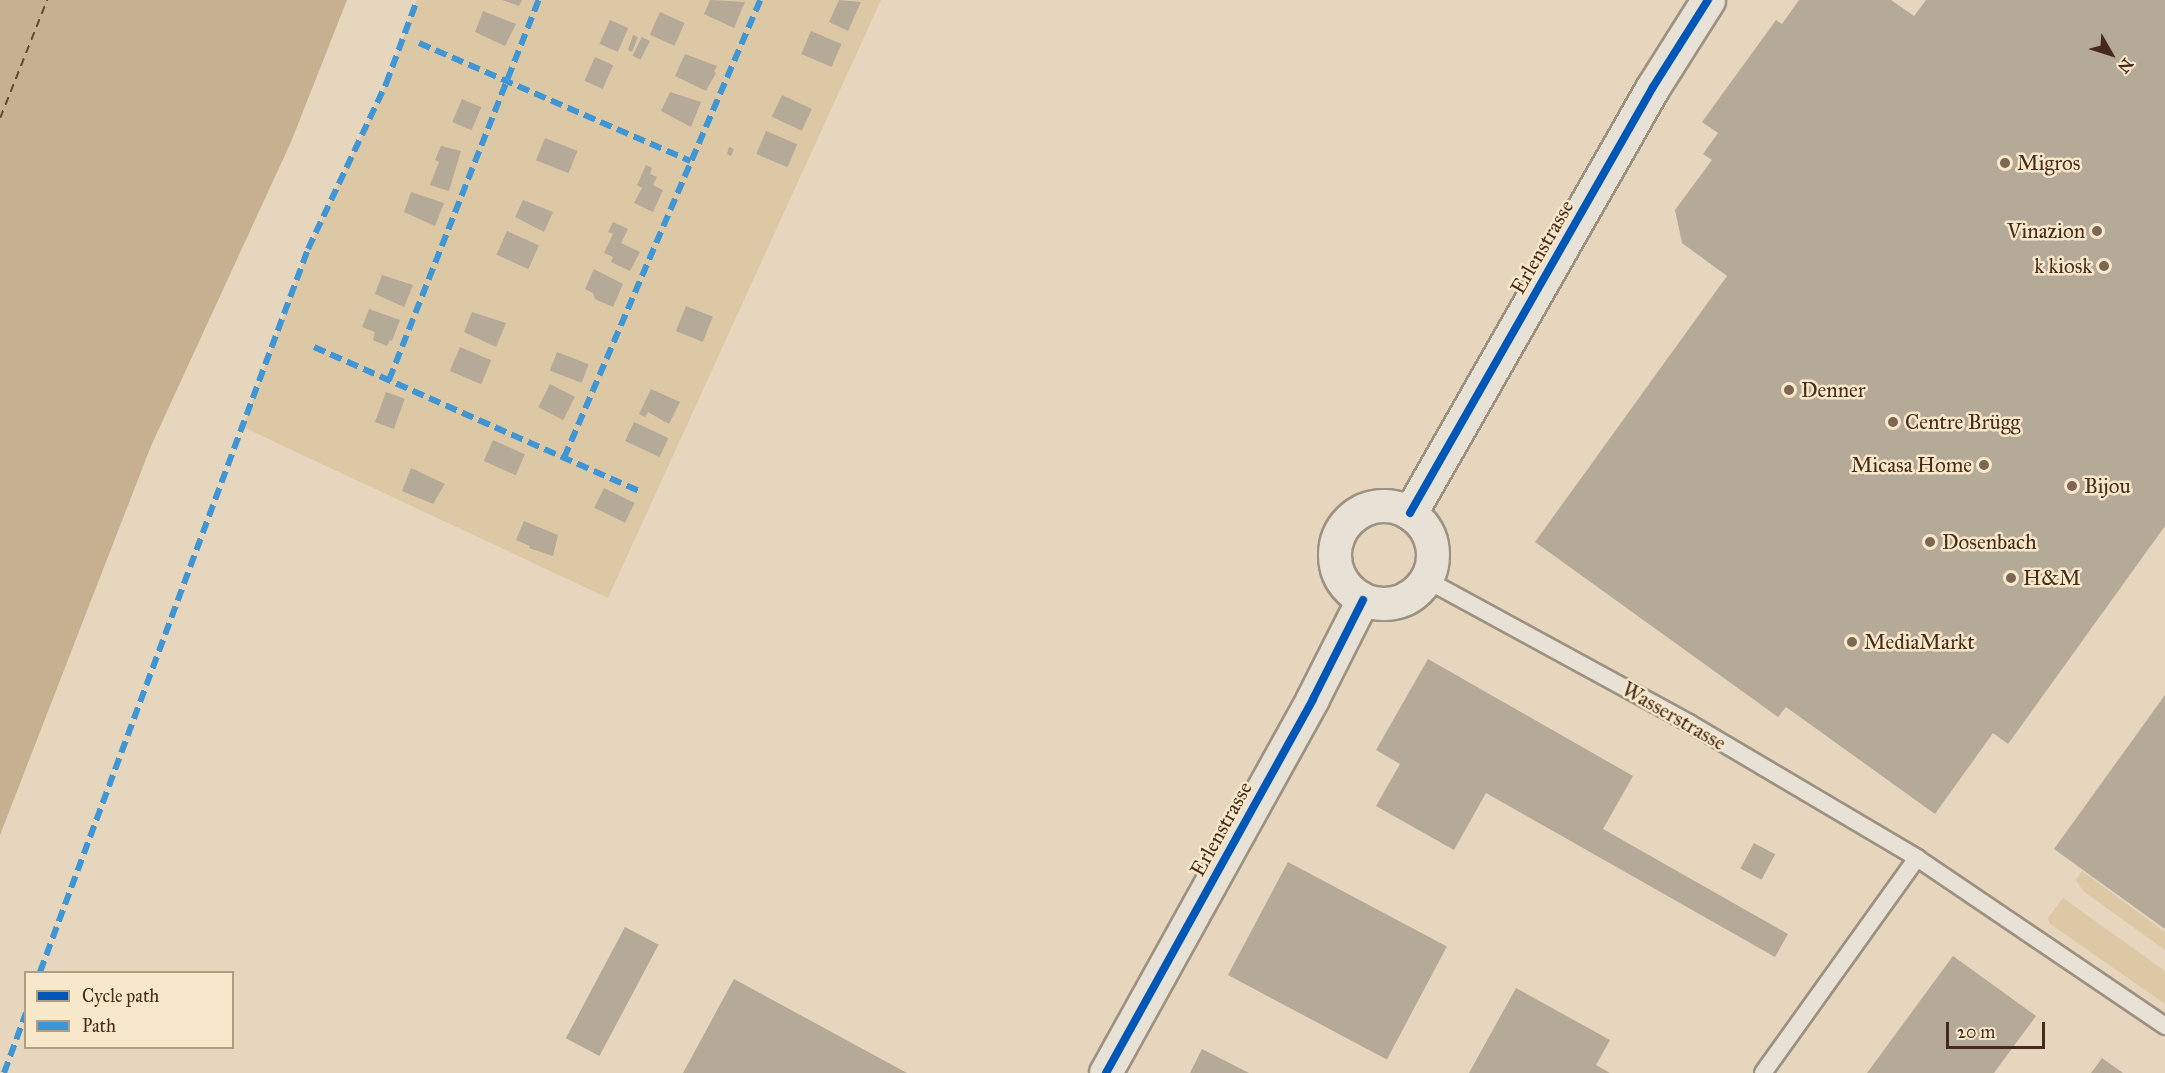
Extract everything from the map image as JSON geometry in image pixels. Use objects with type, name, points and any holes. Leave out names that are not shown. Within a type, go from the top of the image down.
[{"type":"street","name":"Erlenstrasse","points":[[1410,513],[1703,2]]},
{"type":"street","points":[[1379,505],[1395,506],[1410,513],[1422,523],[1430,536],[1433,550],[1432,566],[1427,580],[1418,591],[1405,600],[1391,604],[1363,600],[1344,584],[1335,562],[1335,546],[1341,531],[1350,519],[1364,510],[1379,505]]},
{"type":"street","name":"Erlenstrasse","points":[[1106,1073],[1313,699],[1363,600]]},
{"type":"lane","name":"Wasserstrasse","points":[[1427,580],[1689,723],[1917,858],[2165,1026]]},
{"type":"lane","points":[[1763,1073],[1917,858]]},
{"type":"shaded area","points":[[0,0],[347,0],[291,142],[151,446],[0,835]]},
{"type":"shaded area","points":[[417,0],[881,0],[608,598],[243,427],[308,249],[386,84]]},
{"type":"shaded area","points":[[2082,871],[2165,932],[2165,950],[2083,891],[2076,880]]},
{"type":"shaded area","points":[[2063,898],[2165,971],[2165,1004],[2049,923],[2048,918]]},
{"type":"building","points":[[502,0],[522,0],[519,6]]},
{"type":"building","points":[[710,0],[745,2],[734,28],[704,14]]},
{"type":"building","points":[[839,0],[861,2],[848,31],[829,22]]},
{"type":"building","name":"Centre Brügg","points":[[1799,0],[1891,0],[1914,16],[1926,0],[2165,0],[2165,526],[2008,744],[1993,733],[1935,814],[1786,707],[1778,717],[1535,542],[1727,276],[1682,243],[1675,210],[1712,160],[1703,154],[1718,133],[1702,122],[1776,20],[1782,24]]},
{"type":"building","points":[[483,11],[516,24],[505,46],[475,32]]},
{"type":"building","points":[[660,12],[685,23],[674,46],[650,35]]},
{"type":"building","points":[[610,20],[628,28],[618,52],[599,44]]},
{"type":"building","points":[[811,31],[841,44],[832,67],[801,54]]},
{"type":"building","points":[[633,35],[638,37],[632,52],[628,50]]},
{"type":"building","points":[[642,37],[650,41],[640,60],[632,56]]},
{"type":"building","points":[[685,54],[717,66],[714,72],[716,73],[706,91],[675,76]]},
{"type":"building","points":[[595,57],[613,65],[603,89],[584,81]]},
{"type":"building","points":[[670,92],[701,102],[691,127],[661,111]]},
{"type":"building","points":[[782,95],[812,109],[802,131],[772,117]]},
{"type":"building","points":[[462,99],[481,107],[472,130],[452,122]]},
{"type":"building","points":[[766,131],[797,144],[788,167],[756,154]]},
{"type":"building","points":[[545,138],[577,151],[568,173],[536,160]]},
{"type":"building","points":[[441,146],[461,151],[449,191],[430,185],[439,162],[435,160]]},
{"type":"building","points":[[729,147],[734,149],[731,156],[727,154]]},
{"type":"building","points":[[646,165],[652,168],[650,174],[657,177],[653,185],[663,190],[653,212],[634,203],[642,188],[637,185]]},
{"type":"building","points":[[411,192],[444,203],[435,226],[404,212]]},
{"type":"building","points":[[523,200],[553,212],[544,232],[515,217]]},
{"type":"building","points":[[613,222],[628,229],[621,243],[640,252],[630,271],[611,262],[613,257],[604,253],[613,234],[608,232]]},
{"type":"building","points":[[507,231],[539,245],[528,269],[496,255]]},
{"type":"building","points":[[594,269],[623,284],[613,307],[595,299],[593,293],[585,289]]},
{"type":"building","points":[[382,275],[413,285],[404,307],[375,294]]},
{"type":"building","points":[[686,306],[713,317],[703,342],[676,331]]},
{"type":"building","points":[[369,309],[400,320],[392,341],[390,340],[387,346],[373,340],[375,332],[362,327]]},
{"type":"building","points":[[472,312],[506,323],[496,347],[464,332]]},
{"type":"building","points":[[460,347],[491,360],[481,384],[450,371]]},
{"type":"building","points":[[557,352],[589,364],[582,383],[550,371]]},
{"type":"building","points":[[550,384],[575,397],[563,420],[538,407]]},
{"type":"building","points":[[651,389],[680,402],[669,424],[648,412],[645,417],[639,414]]},
{"type":"building","points":[[386,392],[405,399],[394,429],[375,422]]},
{"type":"building","points":[[634,422],[668,438],[660,457],[625,441]]},
{"type":"building","points":[[493,440],[525,454],[516,475],[484,461]]},
{"type":"building","points":[[411,468],[445,484],[433,504],[402,491]]},
{"type":"building","points":[[604,488],[635,503],[625,523],[594,508]]},
{"type":"building","points":[[524,521],[558,535],[553,556],[529,548],[530,546],[516,540]]},
{"type":"building","points":[[1428,659],[1633,776],[1603,829],[1788,934],[1775,957],[1486,793],[1454,850],[1376,806],[1400,764],[1376,750]]},
{"type":"building","points":[[2165,695],[2165,929],[2054,849]]},
{"type":"building","points":[[1754,843],[1775,854],[1762,880],[1740,869]]},
{"type":"building","points":[[1288,862],[1447,947],[1387,1060],[1228,975]]},
{"type":"building","points":[[625,927],[659,945],[599,1056],[566,1038]]},
{"type":"building","points":[[1953,956],[2036,1016],[1994,1073],[1867,1073]]},
{"type":"building","points":[[734,979],[907,1073],[683,1073]]},
{"type":"building","points":[[1516,988],[1610,1040],[1596,1065],[1610,1073],[1469,1073]]},
{"type":"building","points":[[1202,1049],[1249,1073],[1190,1073]]},
{"type":"building","points":[[2102,1058],[2123,1073],[2091,1073]]},
{"type":"ferry route","points":[[0,118],[47,0]]},
{"type":"marked path","points":[[40,971],[308,249],[386,84],[417,0]]},
{"type":"marked path","points":[[389,380],[539,0]]},
{"type":"marked path","points":[[564,458],[760,0]]},
{"type":"marked path","points":[[419,43],[690,161]]},
{"type":"marked path","points":[[314,347],[639,491]]},
{"type":"marked path","points":[[4,1073],[24,1018]]},
{"type":"cycle path","points":[[1410,513],[1653,87],[1708,0]]},
{"type":"cycle path","points":[[1106,1073],[1313,699],[1363,600]]},
{"type":"place","name":"Migros","points":[[2005,163]]},
{"type":"place","name":"Vinazion","points":[[2097,231]]},
{"type":"place","name":"k kiosk","points":[[2104,266]]},
{"type":"place","name":"Denner","points":[[1789,390]]},
{"type":"place","name":"Centre Brügg","points":[[1893,422]]},
{"type":"place","name":"Micasa Home","points":[[1984,465]]},
{"type":"place","name":"Bijou","points":[[2072,486]]},
{"type":"place","name":"Dosenbach","points":[[1930,542]]},
{"type":"place","name":"H&M","points":[[2011,578]]},
{"type":"place","name":"MediaMarkt","points":[[1852,642]]}]
